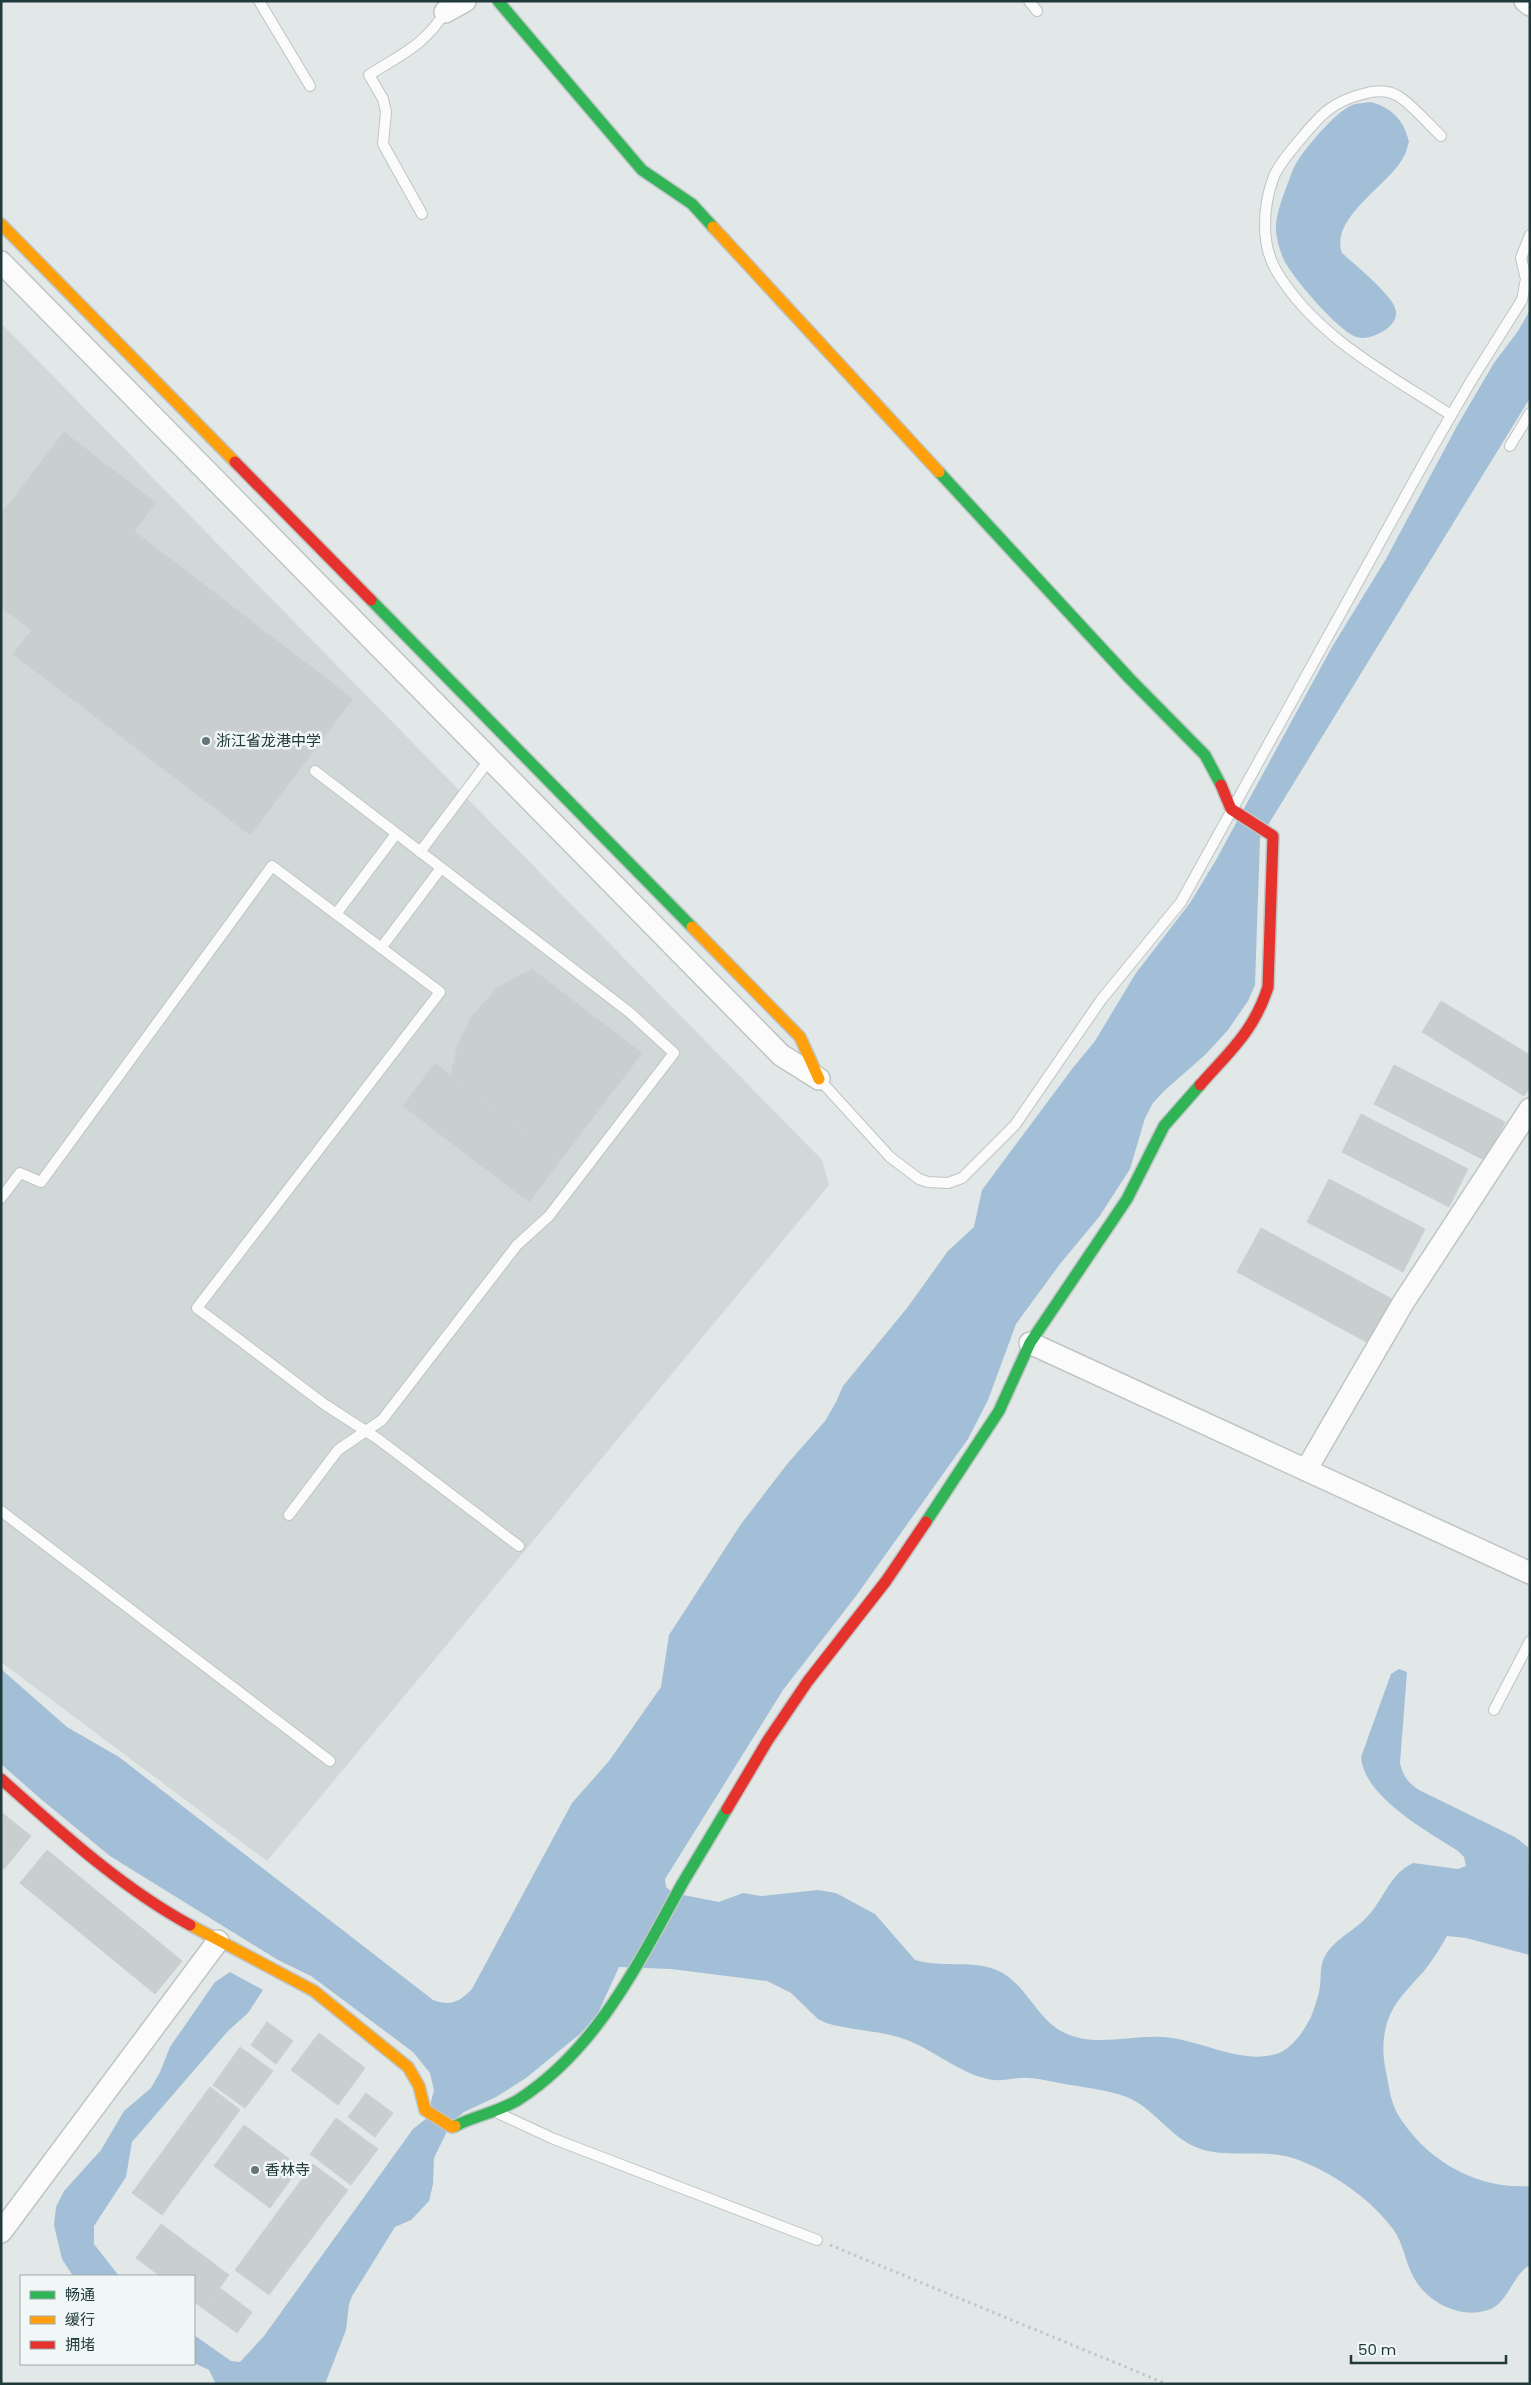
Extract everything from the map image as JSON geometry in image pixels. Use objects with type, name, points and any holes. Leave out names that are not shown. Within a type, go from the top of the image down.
[{"type":"street","points":[[444,12],[465,1]]},
{"type":"street","points":[[1,1779],[62,1832],[161,1909],[314,1991],[408,2067],[419,2086],[425,2110],[452,2128],[468,2120],[497,2112],[519,2099],[562,2066],[601,2021],[635,1971],[683,1883],[785,1714],[886,1581],[972,1454],[999,1411],[1030,1343],[1127,1198],[1164,1126],[1250,1029],[1261,1009],[1268,988],[1273,836],[1231,809],[1212,765],[1205,756],[1130,679],[692,204],[661,186],[642,170],[498,1]]},
{"type":"street","points":[[1525,1],[1530,5]]},
{"type":"street","points":[[1,224],[800,1037],[819,1079]]},
{"type":"street","points":[[1,262],[781,1055],[819,1079]]},
{"type":"street","points":[[1306,1470],[1403,1303],[1530,1109]]},
{"type":"street","points":[[1030,1343],[1530,1573]]},
{"type":"street","points":[[1,2232],[218,1941]]},
{"type":"lane","points":[[259,1],[310,86]]},
{"type":"lane","points":[[1029,1],[1037,10]]},
{"type":"lane","points":[[422,214],[382,144],[386,112],[382,99],[369,75],[422,42],[434,30],[444,12]]},
{"type":"lane","points":[[1441,136],[1397,95],[1378,91],[1347,98],[1326,110],[1283,160],[1270,190],[1266,216],[1267,242],[1273,264],[1311,316],[1336,340],[1451,415]]},
{"type":"lane","points":[[819,1079],[890,1157],[919,1179],[938,1184],[955,1182],[962,1178],[1015,1126],[1101,1000],[1181,902],[1451,415],[1522,300],[1526,279],[1521,258],[1530,234]]},
{"type":"lane","points":[[1510,446],[1530,413]]},
{"type":"lane","points":[[420,852],[490,759]]},
{"type":"lane","points":[[289,1514],[338,1450],[364,1430],[382,1420],[517,1245],[549,1216],[674,1053],[628,1012],[314,771]]},
{"type":"lane","points":[[336,914],[396,834]]},
{"type":"lane","points":[[1,1198],[20,1173],[41,1182],[272,866],[440,992],[197,1308],[324,1404],[364,1430],[519,1546]]},
{"type":"lane","points":[[381,948],[441,868]]},
{"type":"lane","points":[[1,1511],[330,1761]]},
{"type":"lane","points":[[1494,1710],[1530,1641]]},
{"type":"lane","points":[[497,2112],[554,2139],[817,2240]]},
{"type":"path","points":[[817,2240],[1167,2384]]},
{"type":"shaded area","name":"浙江省龙港中学","points":[[1,323],[822,1160],[829,1185],[267,1861],[1,1662]]},
{"type":"water","points":[[1371,102],[1391,111],[1396,116],[1404,127],[1409,142],[1405,154],[1397,167],[1352,214],[1344,227],[1340,240],[1342,253],[1381,289],[1394,305],[1396,311],[1395,319],[1388,328],[1379,334],[1360,338],[1340,326],[1296,279],[1281,253],[1276,224],[1279,209],[1292,172],[1309,145],[1345,109],[1354,104]]},
{"type":"water","points":[[1530,310],[1530,398],[1260,838],[1255,985],[1248,1001],[1228,1030],[1205,1055],[1153,1103],[1145,1118],[1130,1169],[1099,1217],[1060,1264],[1016,1324],[988,1400],[968,1439],[856,1596],[783,1690],[665,1879],[666,1887],[673,1893],[719,1902],[743,1893],[761,1896],[818,1890],[836,1893],[875,1914],[915,1960],[935,1964],[984,1966],[1005,1974],[1022,1990],[1053,2026],[1075,2037],[1099,2040],[1149,2037],[1175,2038],[1233,2054],[1262,2056],[1276,2054],[1292,2044],[1301,2034],[1311,2017],[1319,1992],[1322,1962],[1328,1952],[1371,1912],[1398,1874],[1413,1863],[1458,1869],[1466,1866],[1464,1857],[1458,1851],[1414,1823],[1385,1799],[1373,1786],[1365,1772],[1361,1757],[1391,1674],[1399,1669],[1407,1672],[1400,1763],[1403,1772],[1409,1782],[1419,1790],[1515,1837],[1528,1847],[1530,1955],[1466,1938],[1447,1936],[1427,1967],[1396,2004],[1388,2019],[1383,2050],[1390,2093],[1397,2113],[1408,2130],[1437,2157],[1453,2168],[1471,2177],[1490,2183],[1530,2186],[1530,2265],[1519,2275],[1495,2307],[1477,2312],[1467,2312],[1446,2307],[1420,2287],[1411,2272],[1397,2235],[1377,2211],[1340,2181],[1302,2161],[1274,2154],[1219,2153],[1198,2148],[1178,2137],[1144,2107],[1124,2096],[1111,2092],[1035,2079],[993,2080],[981,2077],[959,2068],[907,2040],[887,2034],[826,2023],[818,2019],[791,1993],[767,1981],[671,1969],[619,1967],[598,2013],[581,2033],[526,2078],[496,2097],[464,2112],[451,2123],[434,2158],[433,2184],[429,2201],[411,2220],[395,2227],[352,2296],[349,2304],[346,2330],[325,2384],[216,2384],[209,2370],[195,2363],[195,2336],[231,2361],[240,2362],[264,2336],[413,2129],[427,2118],[434,2090],[430,2073],[413,2052],[311,1976],[278,1960],[110,1856],[1,1764],[1,1669],[67,1727],[119,1757],[433,2000],[445,2003],[455,2002],[468,1993],[472,1989],[572,1803],[609,1761],[661,1687],[669,1635],[741,1524],[788,1463],[825,1421],[843,1386],[907,1308],[948,1251],[974,1227],[982,1190],[1095,1041],[1136,973],[1190,903],[1216,860],[1332,647],[1386,559],[1457,426],[1494,363],[1518,331]]},
{"type":"water","points":[[230,1972],[263,1990],[248,2013],[228,2031],[132,2142],[126,2177],[94,2226],[94,2244],[118,2275],[72,2275],[62,2259],[54,2225],[56,2207],[64,2191],[101,2150],[124,2111],[151,2088],[170,2047],[215,1982]]},
{"type":"building","points":[[64,432],[156,503],[134,531],[353,699],[250,835],[13,654],[32,630],[1,607],[1,514]]},
{"type":"building","points":[[532,969],[642,1053],[561,1160],[451,1075],[458,1044],[472,1016],[498,987]]},
{"type":"building","points":[[1441,1001],[1530,1055],[1530,1087],[1524,1096],[1422,1032]]},
{"type":"building","points":[[435,1063],[561,1160],[529,1202],[403,1106]]},
{"type":"building","points":[[1394,1065],[1505,1122],[1486,1161],[1374,1104]]},
{"type":"building","points":[[1361,1114],[1468,1169],[1449,1207],[1342,1152]]},
{"type":"building","points":[[1329,1179],[1425,1229],[1403,1272],[1307,1222]]},
{"type":"building","points":[[1261,1228],[1394,1300],[1370,1344],[1237,1272]]},
{"type":"building","points":[[1,1812],[31,1836],[4,1869],[1,1867]]},
{"type":"building","points":[[47,1850],[182,1961],[155,1994],[20,1883]]},
{"type":"building","points":[[267,2022],[293,2041],[276,2064],[251,2045]]},
{"type":"building","points":[[319,2033],[365,2068],[338,2105],[291,2070]]},
{"type":"building","points":[[240,2047],[273,2071],[245,2108],[213,2085]]},
{"type":"building","points":[[210,2087],[240,2110],[162,2215],[132,2193]]},
{"type":"building","points":[[366,2093],[393,2113],[375,2137],[348,2117]]},
{"type":"building","points":[[336,2118],[378,2149],[351,2185],[310,2154]]},
{"type":"building","points":[[244,2125],[300,2167],[270,2208],[214,2166]]},
{"type":"building","points":[[313,2164],[348,2190],[269,2295],[235,2270]]},
{"type":"building","points":[[161,2224],[229,2275],[204,2309],[195,2303],[195,2275],[159,2275],[136,2258]]},
{"type":"building","points":[[220,2288],[252,2312],[237,2333],[204,2309]]},
{"type":"traffic: fast","points":[[498,1],[642,170],[692,204],[713,227]]},
{"type":"traffic: fast","points":[[939,472],[1130,679],[1205,755],[1221,785]]},
{"type":"traffic: fast","points":[[371,600],[692,927]]},
{"type":"traffic: fast","points":[[926,1522],[999,1411],[1030,1343],[1127,1199],[1164,1126],[1200,1085]]},
{"type":"traffic: fast","points":[[455,2126],[518,2100],[546,2079],[571,2056],[593,2030],[632,1974],[682,1884],[727,1809]]},
{"type":"traffic: slow","points":[[1,224],[235,462]]},
{"type":"traffic: slow","points":[[713,227],[939,472]]},
{"type":"traffic: slow","points":[[692,927],[800,1037],[819,1079]]},
{"type":"traffic: slow","points":[[190,1925],[314,1991],[408,2067],[419,2086],[425,2110],[452,2127],[455,2126]]},
{"type":"traffic: jam","points":[[235,462],[371,600]]},
{"type":"traffic: jam","points":[[1200,1085],[1240,1040],[1256,1016],[1268,987],[1273,836],[1231,809],[1221,785]]},
{"type":"traffic: jam","points":[[727,1809],[768,1740],[808,1681],[886,1581],[926,1522]]},
{"type":"traffic: jam","points":[[1,1779],[68,1838],[115,1876],[164,1910],[190,1925]]},
{"type":"place","name":"浙江省龙港中学","points":[[206,741]]},
{"type":"place","name":"香林寺","points":[[255,2170]]}]
